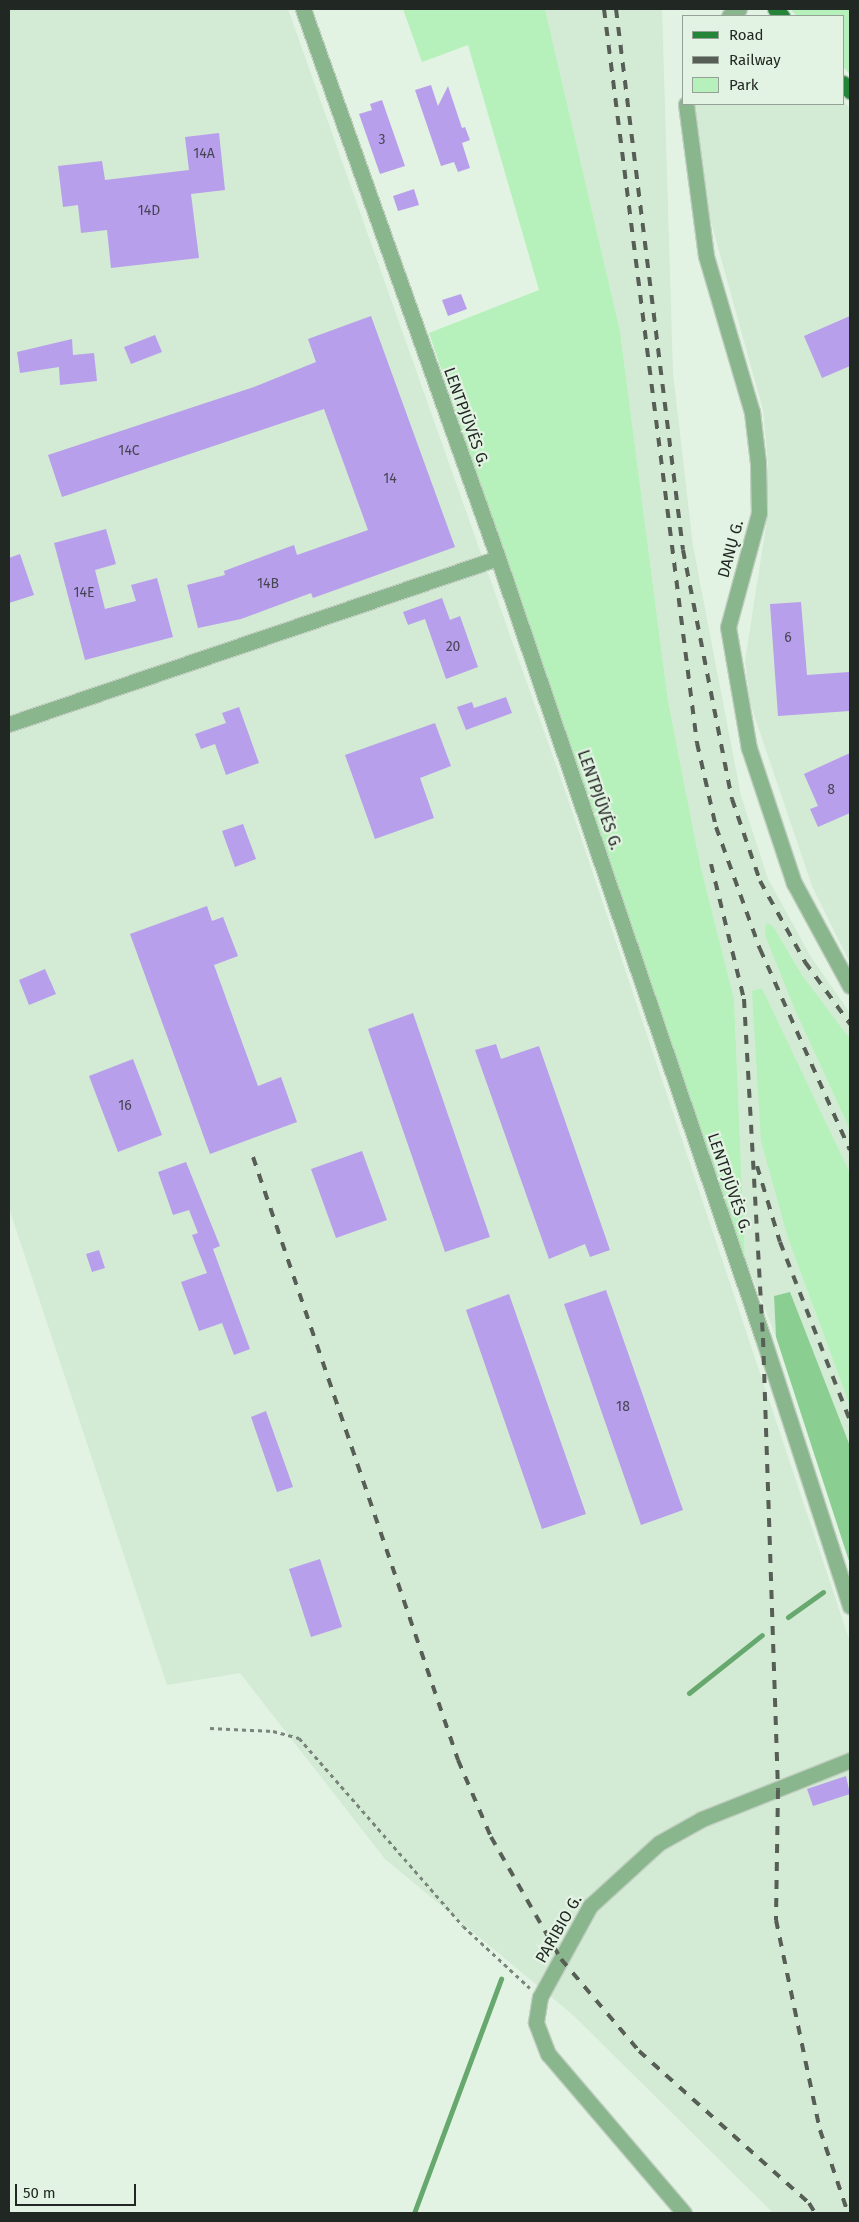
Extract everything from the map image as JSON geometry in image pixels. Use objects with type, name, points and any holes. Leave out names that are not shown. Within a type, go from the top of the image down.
[{"type":"street","name":"LENTPJŪVĖS G.","points":[[303,9],[498,558],[757,1319],[850,1606]]},
{"type":"street","name":"DANŲ G.","points":[[686,105],[706,256],[752,412],[758,463],[759,513],[728,627],[750,748],[794,883],[850,986]]},
{"type":"street","points":[[9,724],[498,558]]},
{"type":"street","name":"PARIBIO G.","points":[[684,2213],[548,2054],[536,2022],[540,1997],[590,1906],[659,1843],[702,1818],[850,1760]]},
{"type":"path","points":[[210,1728],[273,1731],[299,1738],[463,1926],[540,1997]]},
{"type":"shaded area","points":[[9,9],[288,9],[568,799],[850,1642],[850,2213],[773,2213],[573,2015],[385,1859],[240,1673],[167,1685],[9,1208]]},
{"type":"shaded area","points":[[545,9],[662,9],[673,373],[693,546],[741,796],[768,879],[811,957],[850,1013],[850,1039],[802,975],[773,926],[796,1012],[850,1130],[850,1173],[762,988],[788,1238],[850,1406],[850,1446],[790,1293],[774,1296],[776,1337],[745,1258],[734,999],[700,864],[668,701],[620,331]]},
{"type":"shaded area","points":[[844,101],[850,109],[850,963],[812,886],[750,703],[745,661],[766,526],[768,465],[763,410],[705,200],[695,105],[844,105]]},
{"type":"green space","points":[[403,9],[545,9],[620,331],[668,701],[700,864],[734,999],[745,1258],[429,333],[539,290],[468,45],[422,62]]},
{"type":"green space","points":[[790,9],[850,9],[850,75],[844,67],[844,15],[796,15]]},
{"type":"green space","points":[[766,923],[773,926],[802,975],[850,1039],[850,1130],[796,1012],[765,935]]},
{"type":"green space","points":[[762,988],[850,1173],[850,1406],[788,1238],[761,1141],[752,991]]},
{"type":"green space","points":[[790,1292],[850,1446],[850,1564],[776,1337],[774,1296]]},
{"type":"building","points":[[431,85],[438,106],[448,86],[462,128],[465,127],[470,140],[462,143],[470,168],[458,172],[454,162],[441,166],[415,90]]},
{"type":"building","points":[[382,100],[405,166],[380,174],[359,114],[372,110],[370,104]]},
{"type":"building","points":[[219,133],[225,190],[191,194],[199,258],[111,268],[107,230],[81,233],[78,205],[63,207],[58,166],[102,161],[105,180],[189,170],[185,137]]},
{"type":"building","points":[[414,189],[419,205],[398,211],[393,196]]},
{"type":"building","points":[[461,294],[467,309],[448,316],[442,300]]},
{"type":"building","points":[[371,316],[455,547],[313,598],[311,593],[241,619],[198,628],[187,585],[225,575],[224,571],[294,545],[297,555],[368,530],[324,409],[62,497],[48,455],[254,387],[316,362],[308,339]]},
{"type":"building","points":[[850,316],[850,366],[822,378],[804,336]]},
{"type":"building","points":[[155,335],[162,352],[131,364],[124,347]]},
{"type":"building","points":[[72,339],[73,355],[94,353],[97,381],[60,385],[59,367],[20,373],[17,352]]},
{"type":"building","points":[[106,529],[116,564],[95,570],[105,609],[136,601],[131,585],[157,578],[173,637],[85,660],[54,543]]},
{"type":"building","points":[[20,554],[34,595],[9,603],[9,558]]},
{"type":"building","points":[[442,598],[450,620],[460,616],[478,667],[446,679],[425,619],[408,625],[403,612]]},
{"type":"building","points":[[801,602],[807,675],[849,672],[850,711],[778,716],[770,604]]},
{"type":"building","points":[[506,697],[512,713],[466,730],[457,707],[472,702],[474,708]]},
{"type":"building","points":[[239,707],[259,763],[226,775],[215,744],[201,749],[195,734],[226,723],[222,713]]},
{"type":"building","points":[[435,723],[451,766],[420,778],[434,818],[375,839],[345,755]]},
{"type":"building","points":[[850,753],[850,813],[818,827],[810,809],[818,806],[804,774]]},
{"type":"building","points":[[243,824],[256,859],[235,867],[222,831]]},
{"type":"building","points":[[207,906],[212,921],[223,917],[238,956],[214,965],[258,1086],[281,1077],[297,1122],[210,1154],[130,934]]},
{"type":"building","points":[[45,969],[56,994],[29,1005],[19,980]]},
{"type":"building","points":[[413,1013],[490,1237],[445,1252],[368,1029]]},
{"type":"building","points":[[496,1044],[501,1059],[539,1046],[610,1250],[590,1257],[585,1244],[549,1259],[475,1050]]},
{"type":"building","points":[[133,1059],[162,1135],[118,1152],[89,1076]]},
{"type":"building","points":[[362,1151],[387,1220],[336,1238],[311,1169]]},
{"type":"building","points":[[186,1162],[220,1246],[213,1249],[250,1349],[234,1355],[222,1323],[199,1331],[181,1282],[207,1273],[192,1235],[198,1233],[189,1210],[173,1215],[158,1172]]},
{"type":"building","points":[[99,1250],[105,1268],[92,1272],[86,1254]]},
{"type":"building","points":[[606,1290],[683,1510],[641,1525],[564,1304]]},
{"type":"building","points":[[509,1294],[586,1514],[542,1529],[466,1310]]},
{"type":"building","points":[[266,1411],[293,1487],[277,1492],[251,1417]]},
{"type":"building","points":[[320,1559],[342,1627],[311,1637],[289,1569]]},
{"type":"building","points":[[846,1776],[850,1794],[813,1806],[807,1789]]},
{"type":"waterway","points":[[788,1617],[823,1592]]},
{"type":"waterway","points":[[689,1693],[762,1635]]},
{"type":"waterway","points":[[414,2213],[501,1979]]},
{"type":"railway","points":[[604,9],[697,743],[716,827],[760,949],[850,1150]]},
{"type":"railway","points":[[616,9],[683,550],[732,799],[760,881],[805,962],[850,1024]]},
{"type":"railway","points":[[711,864],[744,999],[763,1338],[778,1790],[776,1920],[820,2130],[848,2213]]},
{"type":"railway","points":[[253,1157],[458,1760],[491,1837],[561,1959],[639,2051],[809,2203],[815,2213]]},
{"type":"railway","points":[[757,1166],[780,1242],[850,1421]]}]
